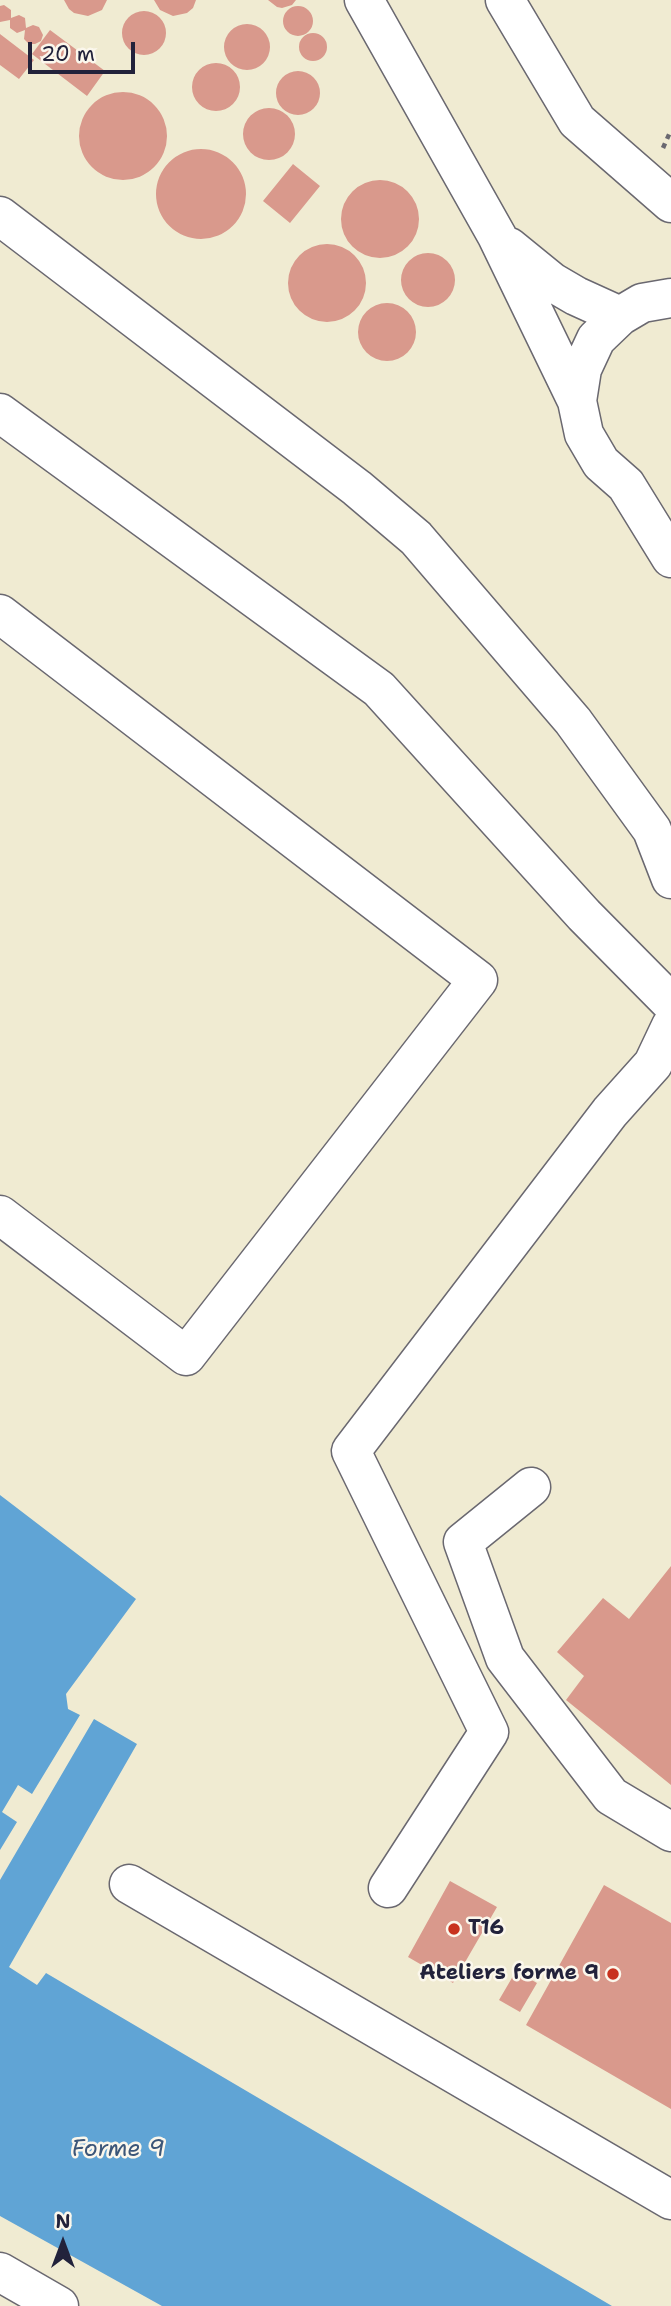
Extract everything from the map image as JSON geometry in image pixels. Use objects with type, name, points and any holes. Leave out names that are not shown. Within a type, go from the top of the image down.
[{"type":"lane","points":[[363,0],[497,236],[578,401],[584,434],[601,463],[626,485],[671,558]]},
{"type":"lane","points":[[505,0],[577,121],[671,203]]},
{"type":"lane","points":[[3,223],[357,488],[416,538],[573,721],[652,830],[671,878]]},
{"type":"lane","points":[[497,236],[552,282],[620,316]]},
{"type":"lane","points":[[578,401],[582,369],[596,339],[620,316],[669,290]]},
{"type":"lane","points":[[0,413],[379,689],[584,915],[671,1003]]},
{"type":"lane","points":[[626,485],[656,497],[671,498]]},
{"type":"lane","points":[[0,614],[478,980],[187,1356],[0,1215]]},
{"type":"lane","points":[[388,1888],[489,1732],[351,1451],[610,1112],[653,1064],[671,1026]]},
{"type":"lane","points":[[531,1487],[463,1542],[505,1657],[611,1796],[671,1832]]},
{"type":"lane","points":[[129,1884],[671,2200]]},
{"type":"lane","points":[[0,2272],[60,2306]]},
{"type":"water","points":[[0,1495],[136,1599],[66,1694],[68,1709],[80,1715],[32,1794],[18,1785],[2,1812],[17,1822],[0,1850]]},
{"type":"water","name":"Forme 9","points":[[94,1719],[137,1744],[9,1967],[37,1985],[46,1973],[612,2306],[162,2306],[0,2216],[0,1880]]},
{"type":"building","points":[[64,0],[107,0],[102,10],[88,16],[74,13]]},
{"type":"building","points":[[154,0],[196,0],[187,13],[173,16],[160,10]]},
{"type":"building","points":[[268,0],[296,0],[292,5],[282,8]]},
{"type":"building","points":[[4,5],[11,10],[11,18],[19,15],[25,18],[26,28],[33,25],[39,27],[43,35],[41,41],[29,44],[24,39],[25,30],[17,33],[10,28],[10,20],[0,22],[0,6]]},
{"type":"building","points":[[298,6],[308,11],[313,21],[308,31],[298,36],[288,31],[283,21],[288,11]]},
{"type":"building","points":[[144,11],[159,18],[166,33],[159,48],[144,55],[129,48],[122,33],[129,18]]},
{"type":"building","points":[[247,24],[263,31],[270,47],[263,63],[247,70],[231,63],[224,47],[231,31]]},
{"type":"building","points":[[50,30],[105,71],[87,96],[32,54]]},
{"type":"building","points":[[313,33],[323,37],[327,47],[323,57],[313,61],[303,57],[299,47],[303,37]]},
{"type":"building","points":[[0,34],[34,60],[19,79],[0,65]]},
{"type":"building","points":[[216,63],[233,70],[240,87],[233,104],[216,111],[199,104],[192,87],[199,70]]},
{"type":"building","points":[[298,71],[307,72],[314,77],[319,84],[319,102],[314,109],[307,114],[298,115],[289,114],[282,109],[277,102],[276,93],[277,84],[282,77],[289,72]]},
{"type":"building","points":[[114,92],[132,92],[148,99],[160,111],[167,127],[167,145],[160,161],[148,173],[132,180],[114,180],[98,173],[86,161],[79,145],[79,127],[86,111],[98,99]]},
{"type":"building","points":[[269,108],[279,110],[287,116],[293,124],[293,144],[287,152],[279,158],[269,160],[259,158],[251,152],[245,144],[243,134],[245,124],[251,116],[259,110]]},
{"type":"building","points":[[201,149],[218,153],[233,162],[242,177],[246,194],[242,211],[233,226],[218,235],[201,239],[184,235],[169,226],[160,211],[156,194],[160,177],[169,162],[184,153]]},
{"type":"building","points":[[293,164],[320,186],[290,223],[263,201]]},
{"type":"building","points":[[380,180],[395,183],[408,191],[416,204],[419,219],[416,234],[408,247],[395,255],[380,258],[365,255],[352,247],[344,234],[341,219],[344,204],[352,191],[365,183]]},
{"type":"building","points":[[327,244],[342,247],[355,255],[363,268],[366,283],[363,298],[355,311],[342,319],[327,322],[312,319],[299,311],[291,298],[288,283],[291,268],[299,255],[312,247]]},
{"type":"building","points":[[428,253],[447,261],[455,280],[447,299],[428,307],[409,299],[401,280],[409,261]]},
{"type":"building","points":[[381,303],[393,303],[408,311],[416,326],[416,338],[408,353],[393,361],[381,361],[366,353],[358,338],[358,326],[366,311]]},
{"type":"building","points":[[671,1566],[671,1785],[566,1700],[584,1676],[557,1652],[603,1598],[629,1619]]},
{"type":"building","name":"T16","points":[[450,1881],[497,1907],[453,1983],[408,1957]]},
{"type":"building","name":"Ateliers forme 9","points":[[604,1885],[671,1923],[671,2109],[526,2025]]},
{"type":"building","points":[[516,1971],[537,1983],[520,2012],[499,2000]]},
{"type":"place","name":"T16","points":[[454,1929]]},
{"type":"place","name":"Ateliers forme 9","points":[[613,1974]]}]
